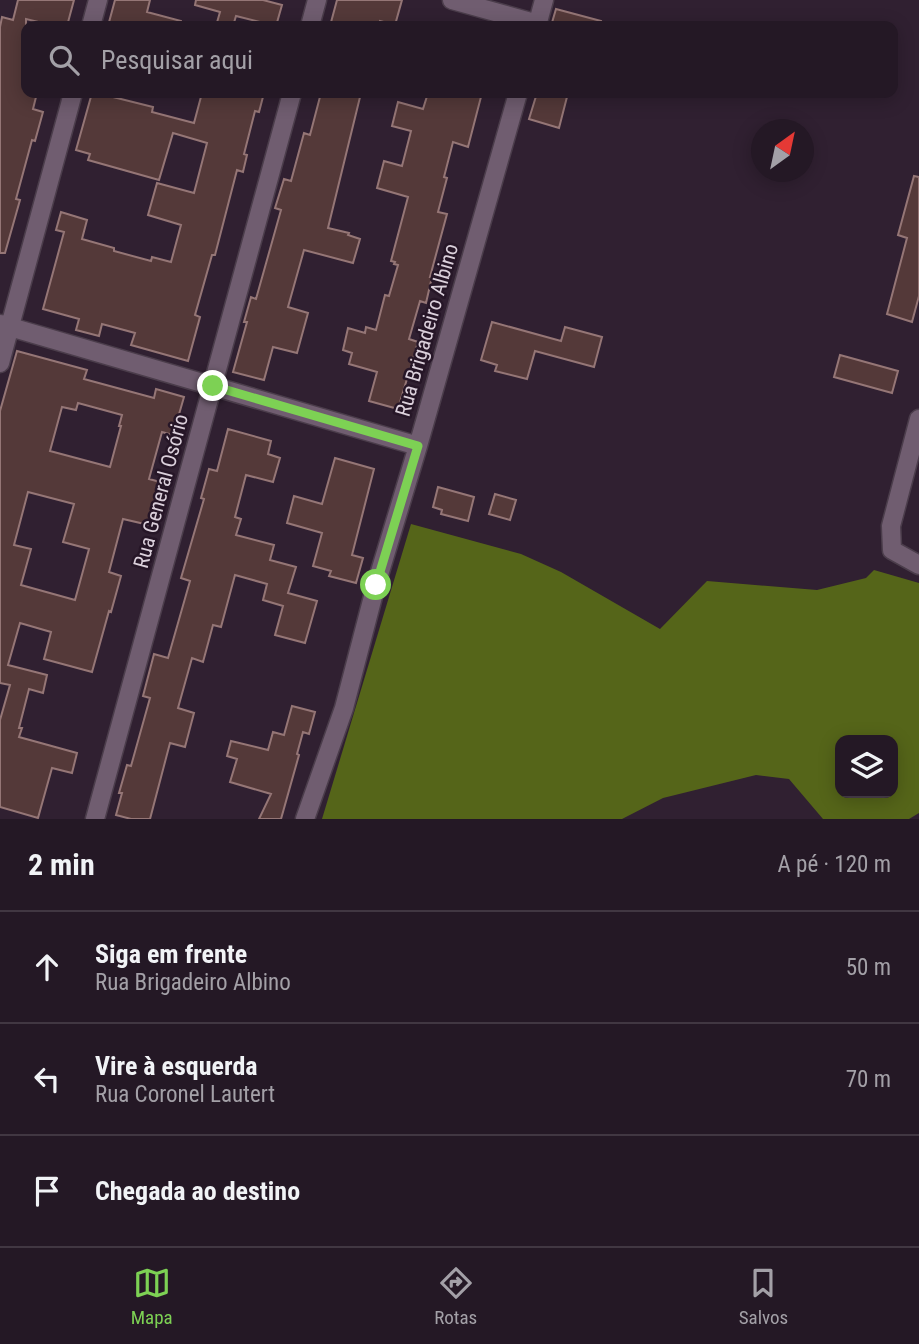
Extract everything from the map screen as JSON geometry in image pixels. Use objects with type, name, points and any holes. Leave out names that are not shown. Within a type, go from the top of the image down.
[{"type":"street","points":[[92,21],[98,0]]},
{"type":"street","points":[[311,21],[317,0]]},
{"type":"street","points":[[452,0],[524,21]]},
{"type":"street","points":[[539,21],[544,0]]},
{"type":"street","points":[[0,363],[5,326],[72,98]]},
{"type":"street","name":"Rua General Osório","points":[[95,819],[291,98]]},
{"type":"street","name":"Rua Brigadeiro Albino","points":[[305,819],[344,709],[376,585],[517,98]]},
{"type":"street","points":[[5,326],[418,446]]},
{"type":"street","points":[[919,419],[891,526],[892,550],[919,565]]},
{"type":"green space","points":[[411,524],[521,554],[561,572],[660,629],[707,581],[817,590],[866,578],[874,570],[919,583],[919,813],[909,819],[823,819],[789,779],[756,775],[663,798],[622,819],[322,819]]},
{"type":"building","points":[[18,0],[74,0],[68,21],[21,21],[21,98],[36,98],[33,109],[43,112],[35,141],[32,140],[16,199],[20,200],[5,253],[0,253],[0,27],[2,17],[13,20]]},
{"type":"building","points":[[115,0],[150,0],[147,12],[181,21],[109,21]]},
{"type":"building","points":[[196,0],[263,0],[282,5],[277,21],[256,21],[236,16],[234,21],[217,21],[220,12],[195,5]]},
{"type":"building","points":[[337,0],[402,0],[396,21],[331,21]]},
{"type":"building","points":[[556,9],[601,21],[552,21]]},
{"type":"building","points":[[91,98],[117,98],[153,107],[152,112],[194,123],[201,98],[263,98],[259,112],[255,111],[244,154],[247,155],[243,172],[237,170],[215,255],[212,255],[195,315],[200,317],[188,361],[131,345],[135,333],[102,324],[99,336],[76,330],[79,319],[43,309],[64,232],[56,230],[61,212],[87,220],[82,239],[151,261],[152,257],[171,262],[181,225],[148,215],[157,183],[194,193],[207,143],[173,133],[159,180],[88,160],[90,154],[76,150]]},
{"type":"building","points":[[320,98],[360,98],[328,228],[360,239],[353,263],[304,250],[288,307],[308,313],[297,353],[273,347],[264,380],[233,372],[251,297],[256,299],[281,210],[275,208],[284,179],[291,181],[304,133],[310,135]]},
{"type":"building","points":[[426,98],[481,98],[468,147],[453,142],[438,212],[447,214],[426,303],[420,301],[409,339],[418,342],[398,409],[369,401],[377,372],[349,364],[352,353],[343,350],[348,328],[365,333],[366,327],[376,330],[385,295],[389,296],[398,265],[391,261],[408,197],[377,188],[384,161],[402,166],[411,131],[392,126],[398,102],[423,109]]},
{"type":"building","points":[[535,98],[567,98],[559,128],[529,119]]},
{"type":"building","points":[[914,176],[919,177],[919,296],[912,322],[887,314],[907,238],[898,235]]},
{"type":"building","points":[[492,322],[561,341],[565,327],[602,337],[594,367],[535,351],[527,379],[495,371],[497,365],[481,360]]},
{"type":"building","points":[[17,351],[87,370],[84,379],[154,398],[156,389],[184,397],[173,435],[162,432],[149,479],[164,483],[149,525],[123,519],[109,572],[121,576],[92,672],[44,659],[51,632],[20,623],[8,665],[47,675],[43,693],[29,689],[19,737],[77,753],[72,773],[52,768],[38,818],[0,807],[0,720],[10,685],[0,683],[0,411]],"holes":[[[78,403],[122,415],[110,467],[50,451],[62,407],[76,410]],[[28,492],[74,504],[63,542],[89,549],[75,600],[21,585],[31,549],[14,545]]]},
{"type":"building","points":[[840,355],[898,371],[892,393],[834,377]]},
{"type":"building","points":[[228,429],[271,441],[268,454],[280,458],[273,482],[246,475],[235,517],[241,519],[236,535],[274,545],[270,560],[296,567],[288,593],[317,601],[305,643],[275,635],[283,606],[263,600],[267,584],[235,575],[221,627],[213,625],[203,662],[192,658],[178,708],[194,713],[185,747],[170,743],[150,819],[131,819],[116,815],[127,765],[131,766],[150,698],[143,696],[154,654],[168,658],[190,581],[181,578],[204,499],[201,498],[209,469],[217,471]]},
{"type":"building","points":[[335,458],[374,469],[352,555],[363,558],[356,583],[329,576],[331,571],[313,566],[322,533],[287,523],[294,496],[322,504]]},
{"type":"building","points":[[438,487],[474,497],[468,521],[441,514],[442,510],[433,507]]},
{"type":"building","points":[[495,494],[516,500],[510,520],[489,514]]},
{"type":"building","points":[[292,706],[315,712],[309,734],[303,732],[281,819],[259,819],[271,794],[230,782],[237,759],[227,756],[231,741],[268,750],[273,732],[284,735]]},
{"type":"route","points":[[213,386],[418,446],[376,585]]}]
